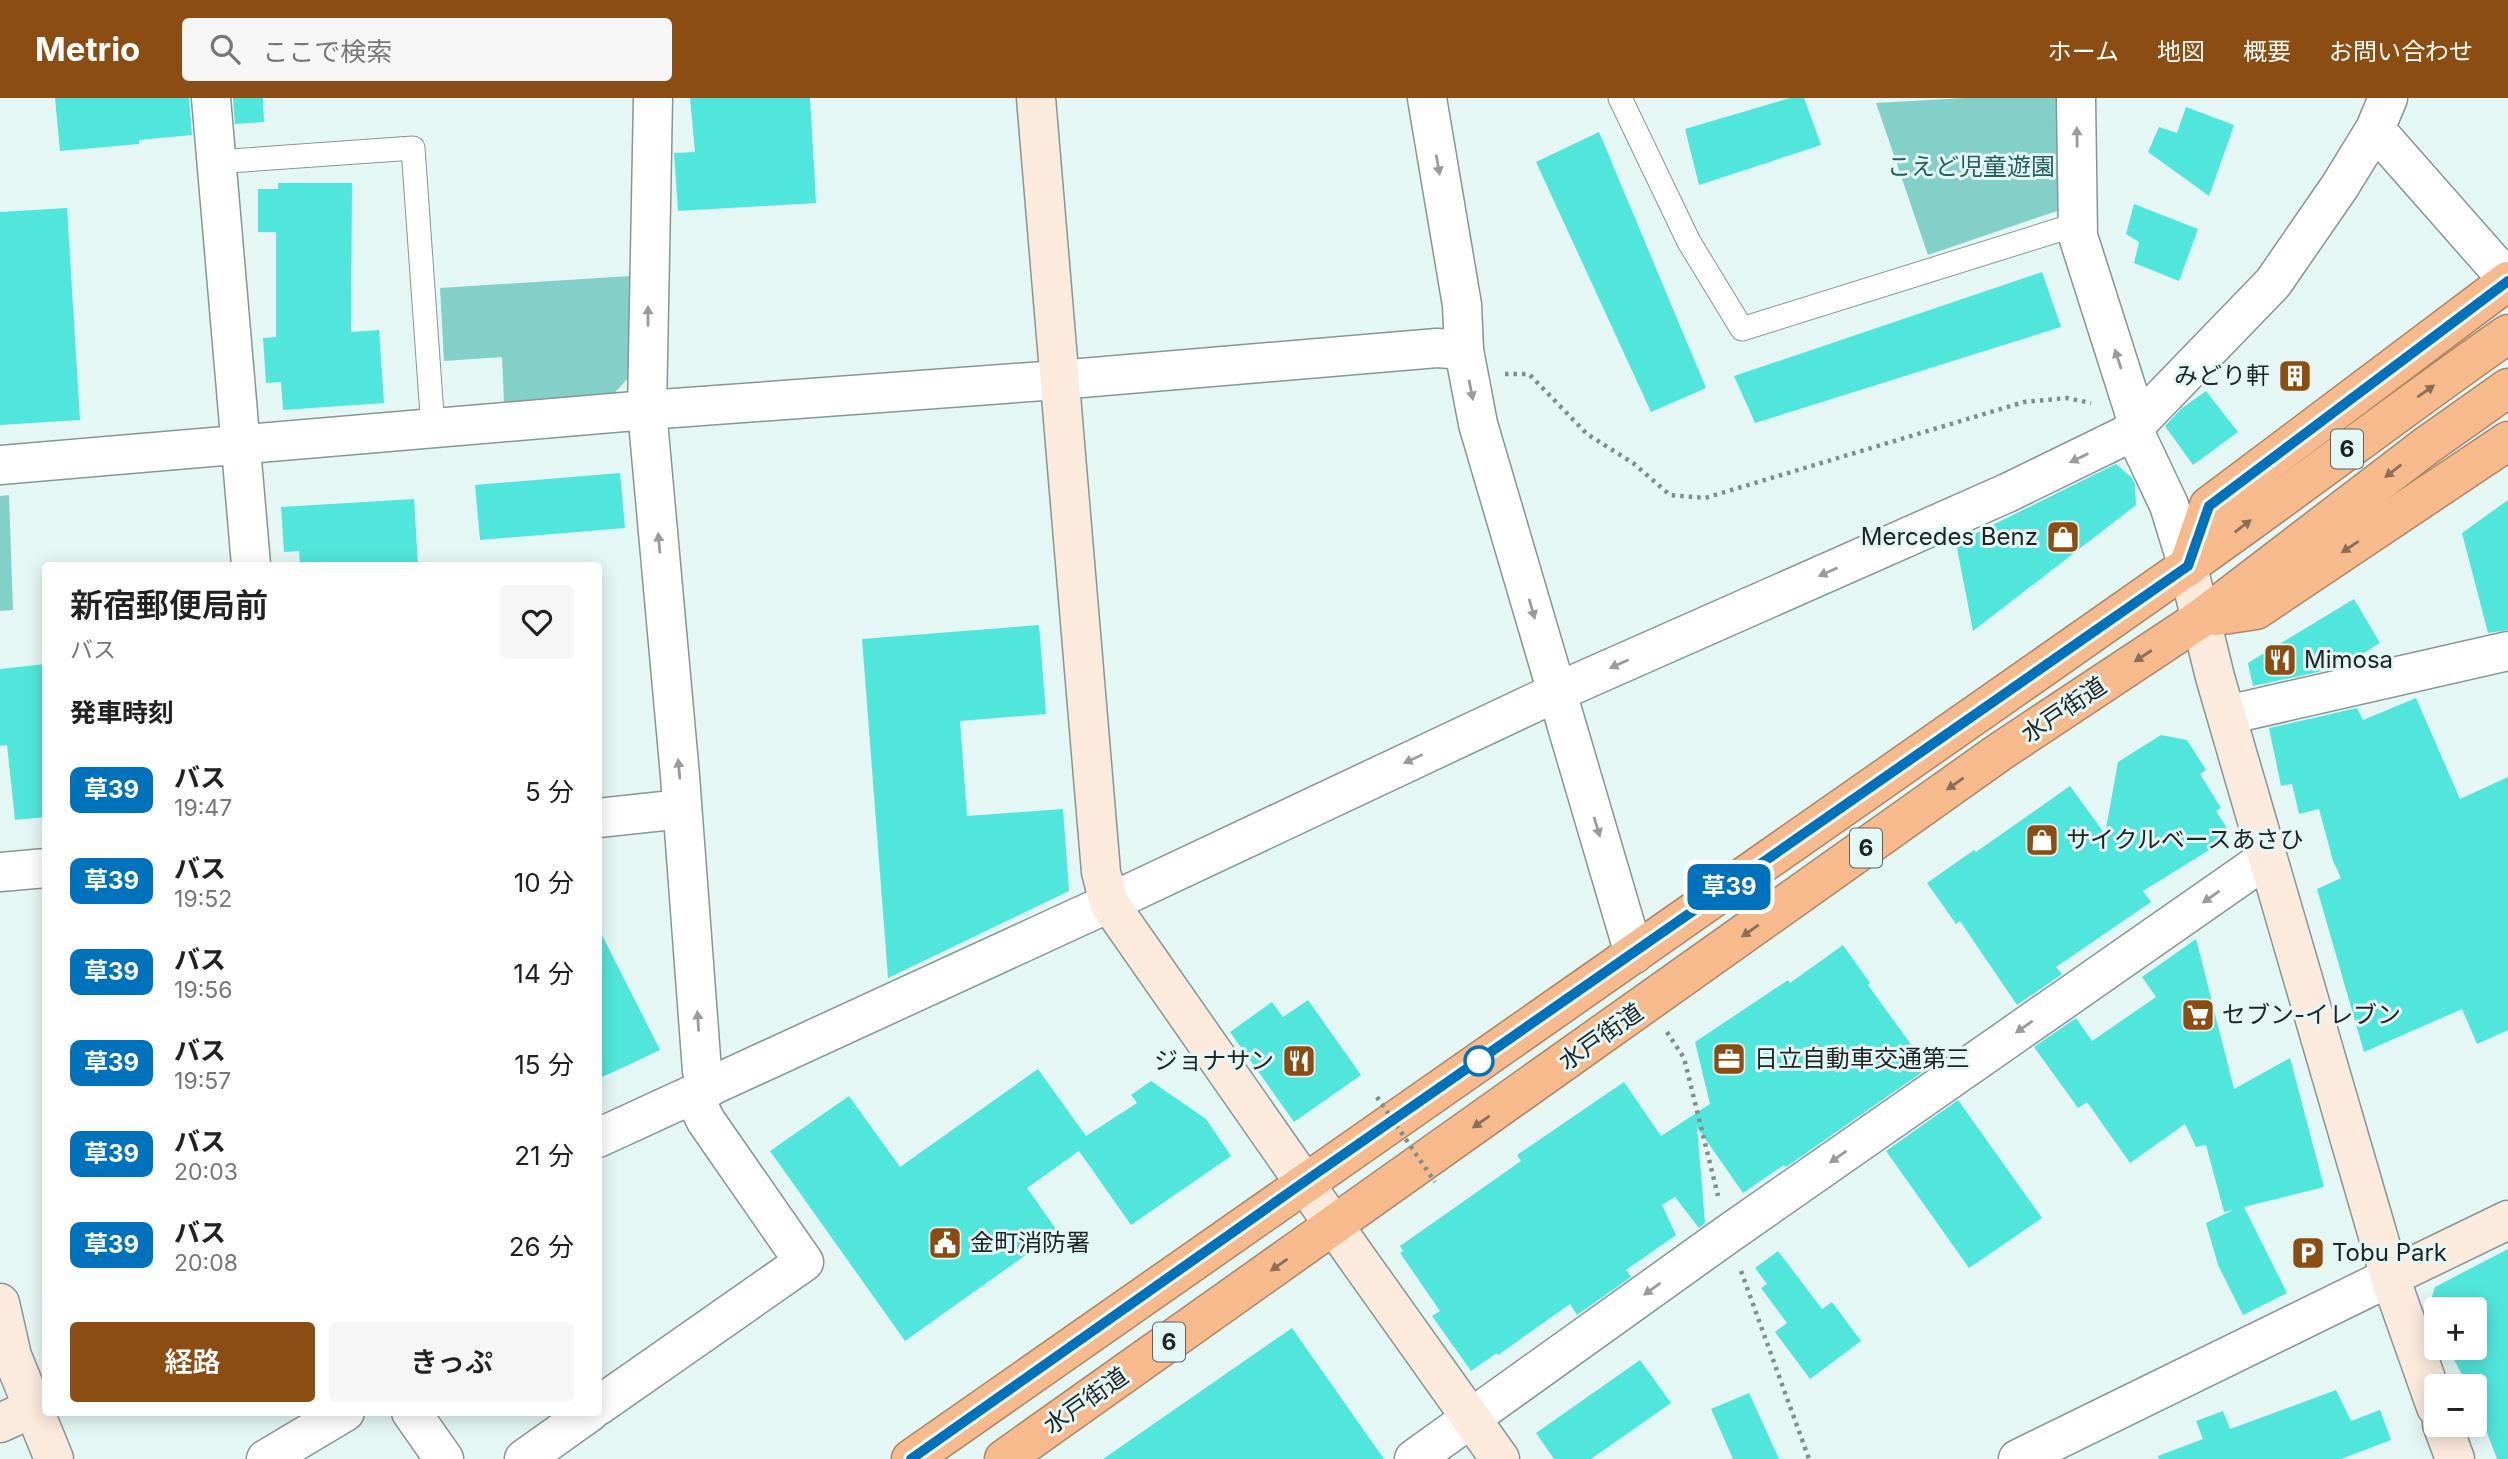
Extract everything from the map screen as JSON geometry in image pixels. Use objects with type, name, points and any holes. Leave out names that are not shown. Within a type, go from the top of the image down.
[{"type":"highway","name":"6","points":[[2188,566],[2209,506],[2508,280]]},
{"type":"highway","name":"水戸街道","points":[[911,1459],[2188,566],[2405,406],[2508,334]]},
{"type":"highway","name":"水戸街道","points":[[1004,1459],[2001,751],[2200,619],[2426,446],[2508,388]]},
{"type":"highway","name":"水戸街道","points":[[2200,619],[2256,610],[2508,441]]},
{"type":"street","points":[[211,98],[251,562]]},
{"type":"street","points":[[602,1403],[804,1262],[706,1121],[701,1091],[702,1070],[682,809],[647,410],[653,98]]},
{"type":"street","points":[[1036,98],[1101,872],[1109,903],[1500,1459]]},
{"type":"street","points":[[1427,98],[1462,305],[1466,362],[1478,424],[1634,954]]},
{"type":"street","points":[[2076,98],[2078,236],[2135,422],[2169,505],[2188,566],[2266,858],[2390,1277],[2425,1374]]},
{"type":"street","points":[[602,1136],[1109,903],[1557,692],[2007,493],[2126,435],[2135,422],[2273,284],[2321,215],[2381,114],[2508,280]]},
{"type":"street","points":[[0,465],[647,410],[1058,380],[1437,348],[1466,362]]},
{"type":"street","points":[[2227,715],[2508,651]]},
{"type":"street","points":[[602,817],[682,809]]},
{"type":"street","points":[[1414,1459],[1739,1226],[2266,858]]},
{"type":"street","points":[[0,872],[42,869]]},
{"type":"street","points":[[2022,1458],[2508,1220]]},
{"type":"street","points":[[0,1303],[12,1356],[39,1398],[31,1409],[0,1423]]},
{"type":"street","points":[[43,1416],[54,1459]]},
{"type":"street","points":[[266,1459],[338,1416]]},
{"type":"street","points":[[414,1416],[444,1459]]},
{"type":"street","points":[[524,1459],[584,1416]]},
{"type":"street","points":[[2447,1437],[2455,1459]]},
{"type":"lane","points":[[1620,98],[1689,242],[1742,329],[2078,224]]},
{"type":"lane","points":[[216,162],[413,148],[433,429]]},
{"type":"path","points":[[1466,362],[1529,374],[1587,434],[1633,463],[1670,495],[1705,498],[2024,402],[2067,398],[2135,422]]},
{"type":"path","points":[[1377,1097],[1435,1182]]},
{"type":"green space","name":"こえど児童遊園","points":[[1964,98],[2063,98],[2057,211],[1928,255],[1876,103]]},
{"type":"green space","points":[[630,276],[629,377],[611,397],[504,402],[502,357],[444,361],[440,288]]},
{"type":"green space","points":[[9,495],[13,610],[0,611],[0,496]]},
{"type":"building","points":[[55,98],[189,98],[192,135],[139,140],[139,144],[60,151]]},
{"type":"building","points":[[233,98],[263,98],[264,122],[235,124]]},
{"type":"building","points":[[690,98],[810,98],[816,203],[678,211],[674,153],[695,152]]},
{"type":"building","points":[[1790,98],[1804,98],[1821,145],[1699,185],[1685,129]]},
{"type":"building","points":[[2186,107],[2234,125],[2209,196],[2148,152],[2159,127],[2177,133]]},
{"type":"building","points":[[1599,132],[1706,388],[1651,412],[1536,162]]},
{"type":"building","points":[[278,183],[352,183],[351,332],[379,330],[384,403],[283,410],[281,382],[266,383],[263,338],[276,337],[276,232],[258,232],[258,189],[278,189]]},
{"type":"building","points":[[2134,204],[2198,229],[2179,281],[2134,263],[2139,242],[2126,234]]},
{"type":"building","points":[[67,208],[80,420],[0,425],[0,212]]},
{"type":"building","points":[[2042,272],[2061,327],[1755,423],[1734,376]]},
{"type":"building","points":[[2206,391],[2238,432],[2193,465],[2165,426],[2181,409]]},
{"type":"building","points":[[2116,464],[2135,484],[2136,505],[1973,631],[1956,543]]},
{"type":"building","points":[[620,473],[625,528],[480,540],[475,485]]},
{"type":"building","points":[[414,499],[418,562],[300,562],[299,551],[284,552],[281,507]]},
{"type":"building","points":[[2508,500],[2508,630],[2488,633],[2462,533]]},
{"type":"building","points":[[2354,599],[2380,643],[2341,667],[2253,686],[2248,663]]},
{"type":"building","points":[[1039,625],[1046,714],[960,721],[967,816],[1063,809],[1069,891],[888,978],[862,639]]},
{"type":"building","points":[[42,664],[42,817],[15,820],[7,745],[0,746],[0,669]]},
{"type":"building","points":[[2416,698],[2460,799],[2508,777],[2508,1030],[2477,1044],[2462,1009],[2364,1052],[2317,889],[2341,878],[2333,861],[2319,809],[2299,814],[2292,784],[2281,786],[2269,728],[2357,708],[2363,720]]},
{"type":"building","points":[[2161,735],[2187,740],[2206,770],[2200,774],[2221,808],[2216,811],[2227,828],[2222,832],[2227,839],[2143,891],[2151,902],[2056,967],[2062,974],[2017,1005],[1960,921],[1956,924],[1927,883],[2070,786],[2105,834],[2118,762]]},
{"type":"building","points":[[602,935],[660,1050],[602,1077]]},
{"type":"building","points":[[2196,939],[2234,1089],[2290,1058],[2324,1187],[2244,1207],[2287,1293],[2243,1315],[2218,1265],[2206,1223],[2233,1210],[2224,1212],[2206,1145],[2196,1147],[2185,1124],[2130,1163],[2087,1102],[2078,1108],[2034,1047],[2076,1018],[2092,1041],[2156,997],[2142,977]]},
{"type":"building","points":[[1843,945],[1870,983],[1868,985],[1928,1068],[1786,1167],[1784,1165],[1743,1193],[1697,1127],[1705,1223],[1699,1228],[1675,1197],[1662,1205],[1676,1235],[1626,1270],[1631,1277],[1577,1315],[1570,1304],[1471,1371],[1432,1316],[1440,1311],[1400,1253],[1403,1251],[1400,1246],[1521,1161],[1517,1155],[1624,1082],[1661,1136],[1710,1104],[1695,1042],[1788,980],[1790,983]]},
{"type":"building","points":[[1308,1000],[1361,1075],[1294,1122],[1230,1032],[1272,1002],[1283,1017]]},
{"type":"building","points":[[1038,1069],[1086,1136],[1137,1103],[1131,1095],[1151,1081],[1206,1119],[1231,1156],[1131,1225],[1079,1151],[1027,1188],[1058,1232],[905,1341],[770,1151],[849,1096],[900,1167]]},
{"type":"building","points":[[1958,1100],[2042,1218],[1969,1268],[1886,1151]]},
{"type":"building","points":[[2508,1249],[2508,1459],[2497,1459],[2487,1433],[2487,1374],[2462,1374],[2454,1360],[2487,1360],[2487,1297],[2432,1297],[2435,1287]]},
{"type":"building","points":[[1778,1251],[1822,1309],[1832,1302],[1861,1341],[1810,1379],[1775,1332],[1787,1323],[1761,1288],[1767,1284],[1755,1268]]},
{"type":"building","points":[[1292,1328],[1384,1459],[1103,1459]]},
{"type":"building","points":[[1640,1360],[1671,1403],[1591,1459],[1554,1459],[1536,1433]]},
{"type":"building","points":[[2336,1390],[2351,1421],[2380,1410],[2391,1440],[2341,1459],[2159,1459],[2158,1456],[2203,1439],[2196,1421],[2223,1411],[2230,1429]]},
{"type":"building","points":[[1749,1393],[1779,1459],[1733,1459],[1711,1409]]},
{"type":"bus line","name":"草39","points":[[911,1459],[2188,566],[2209,506],[2508,281]]},
{"type":"place","name":"みどり軒","points":[[2295,376]]},
{"type":"place","name":"Mercedes Benz","points":[[2063,537]]},
{"type":"place","name":"Mimosa","points":[[2280,660]]},
{"type":"place","name":"サイクルベースあさひ","points":[[2042,840]]},
{"type":"place","name":"セブン-イレブン","points":[[2198,1015]]},
{"type":"place","name":"日立自動車交通第三","points":[[1729,1059]]},
{"type":"place","name":"ジョナサン","points":[[1299,1061]]},
{"type":"place","name":"金町消防署","points":[[945,1243]]},
{"type":"place","name":"Tobu Park","points":[[2308,1253]]}]
